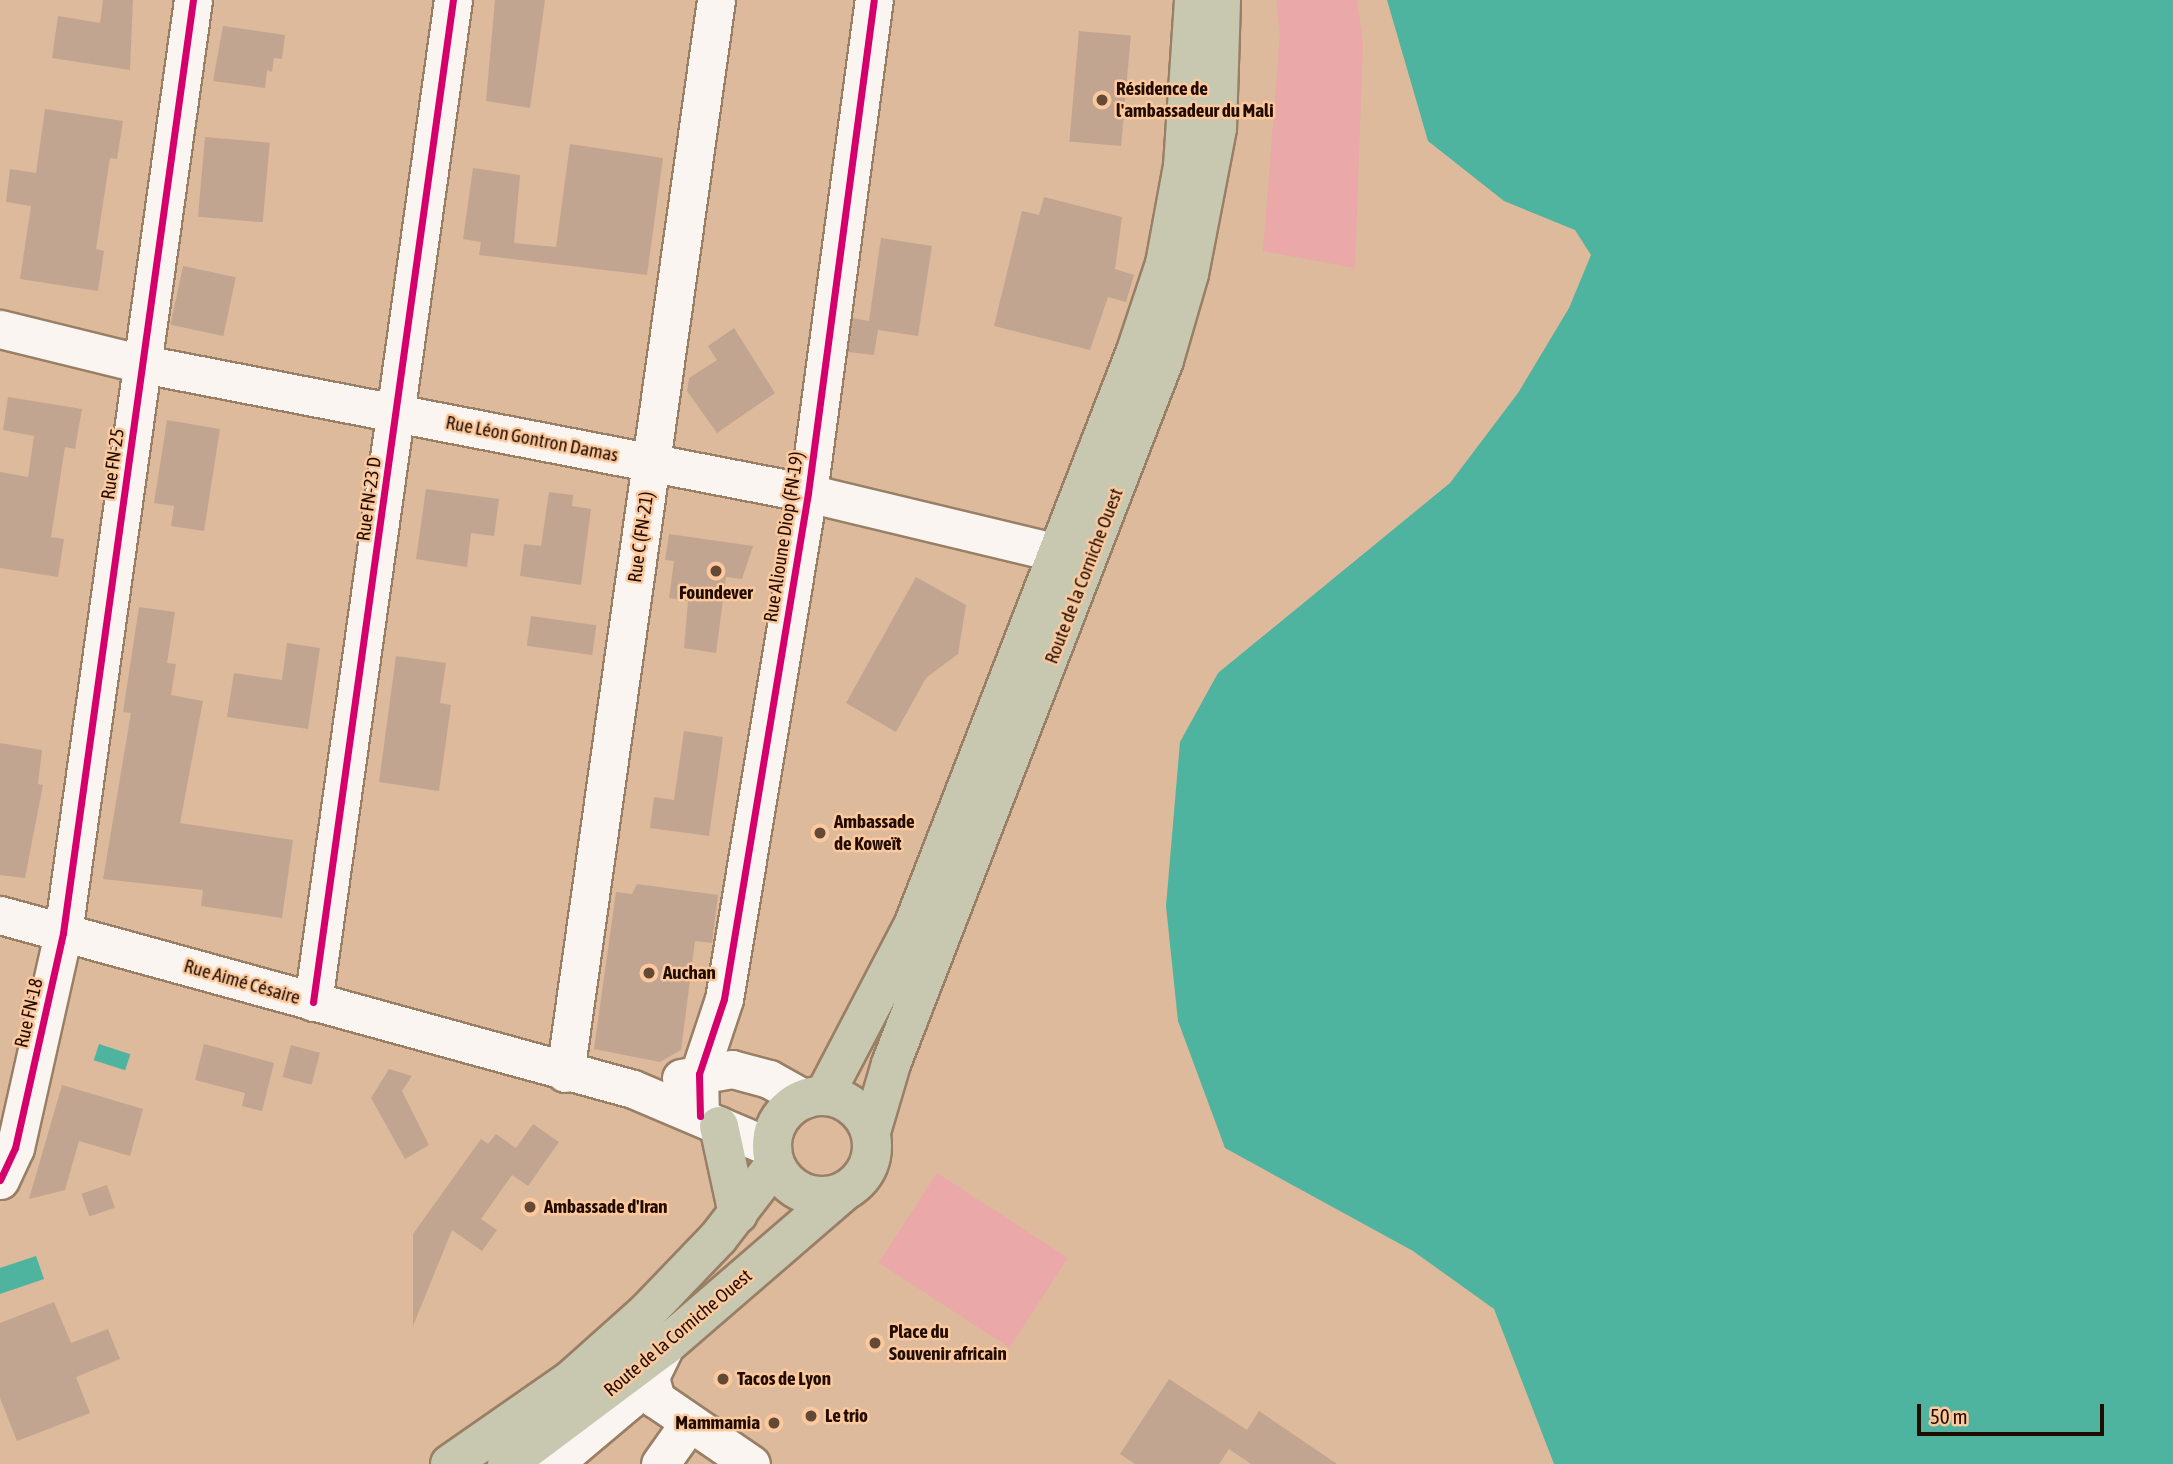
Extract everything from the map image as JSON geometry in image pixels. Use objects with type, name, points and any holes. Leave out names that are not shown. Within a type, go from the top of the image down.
[{"type":"highway","name":"Route de la Corniche Ouest","points":[[814,1097],[913,926],[1062,554],[1165,264],[1190,102],[1194,0]]},
{"type":"highway","name":"Route de la Corniche Ouest","points":[[871,1132],[891,1064],[1164,360],[1189,274],[1217,128],[1222,0]]},
{"type":"highway","points":[[814,1097],[853,1107],[871,1132],[865,1175],[842,1193],[818,1196],[795,1189],[773,1156],[780,1118],[814,1097]]},
{"type":"highway","points":[[710,1121],[738,1214]]},
{"type":"highway","name":"Route de la Corniche Ouest","points":[[450,1464],[570,1380],[648,1312],[738,1214],[773,1156]]},
{"type":"highway","name":"Route de la Corniche Ouest","points":[[507,1464],[658,1362],[842,1193]]},
{"type":"street","name":"Rue FN-25","points":[[63,933],[193,0]]},
{"type":"street","name":"Rue FN-23 D","points":[[313,1002],[453,0]]},
{"type":"street","name":"Rue C (FN-21)","points":[[565,1073],[716,0]]},
{"type":"street","name":"Rue Alioune Diop (FN-19)","points":[[710,1121],[699,1074],[724,999],[808,493],[874,0]]},
{"type":"street","name":"Rue Léon Gontron Damas","points":[[0,329],[144,364],[808,493],[1062,554]]},
{"type":"street","name":"Rue Aimé Césaire","points":[[0,915],[619,1086],[710,1121],[773,1156]]},
{"type":"street","name":"Rue FN-18","points":[[0,1180],[15,1148],[63,933]]},
{"type":"street","points":[[619,1086],[699,1074],[753,1073],[814,1097]]},
{"type":"street","points":[[658,1362],[656,1399],[751,1464]]},
{"type":"street","points":[[570,1462],[658,1362]]},
{"type":"street","points":[[660,1464],[689,1423]]},
{"type":"shaded area","points":[[1276,0],[1357,0],[1363,45],[1355,268],[1263,251],[1280,34]]},
{"type":"shaded area","points":[[937,1173],[1068,1258],[1010,1348],[879,1263]]},
{"type":"water","points":[[1387,0],[2173,0],[2173,1464],[1554,1464],[1494,1309],[1413,1251],[1225,1148],[1178,1021],[1166,906],[1180,742],[1218,673],[1450,483],[1518,393],[1569,308],[1591,255],[1575,230],[1504,201],[1428,141]]},
{"type":"water","points":[[99,1044],[130,1054],[125,1070],[94,1060]]},
{"type":"water","points":[[36,1256],[44,1279],[0,1294],[0,1268]]},
{"type":"building","points":[[103,0],[133,0],[130,70],[52,58],[58,16],[100,23]]},
{"type":"building","points":[[495,0],[545,0],[530,108],[486,101]]},
{"type":"building","points":[[223,26],[285,35],[282,59],[274,58],[272,72],[267,70],[265,88],[213,81]]},
{"type":"building","points":[[1079,31],[1131,36],[1121,146],[1069,142]]},
{"type":"building","points":[[45,109],[123,121],[117,159],[110,158],[96,249],[104,251],[98,291],[20,279],[31,206],[6,202],[10,169],[36,173]]},
{"type":"building","points":[[205,137],[270,143],[263,222],[198,217]]},
{"type":"building","points":[[570,144],[663,158],[647,275],[479,255],[481,242],[463,239],[473,168],[520,175],[514,243],[556,247]]},
{"type":"building","points":[[1044,197],[1122,217],[1115,269],[1134,275],[1126,302],[1108,297],[1090,350],[994,326],[1022,211],[1039,215]]},
{"type":"building","points":[[881,238],[932,246],[918,336],[878,330],[874,355],[848,352],[853,318],[869,321]]},
{"type":"building","points":[[183,266],[236,277],[223,336],[171,325]]},
{"type":"building","points":[[734,328],[775,393],[717,433],[687,391],[689,378],[717,360],[708,346]]},
{"type":"building","points":[[8,397],[82,409],[75,449],[65,447],[51,537],[64,539],[58,577],[0,568],[0,472],[28,477],[34,436],[3,430]]},
{"type":"building","points":[[167,420],[220,429],[204,531],[171,526],[174,506],[154,503]]},
{"type":"building","points":[[426,489],[499,499],[494,536],[471,533],[467,567],[416,559]]},
{"type":"building","points":[[549,492],[573,495],[572,506],[591,509],[581,585],[520,576],[524,544],[541,546]]},
{"type":"building","points":[[669,534],[753,546],[742,579],[726,577],[716,653],[684,648],[688,601],[669,598],[674,561],[665,560]]},
{"type":"building","points":[[916,577],[966,605],[958,654],[926,678],[896,732],[846,703]]},
{"type":"building","points":[[139,607],[175,612],[167,663],[176,664],[171,695],[203,701],[180,823],[293,840],[282,918],[201,906],[203,890],[103,879],[131,713],[123,712]]},
{"type":"building","points":[[531,616],[596,625],[592,655],[527,646]]},
{"type":"building","points":[[287,643],[320,648],[308,729],[227,717],[234,673],[282,680]]},
{"type":"building","points":[[396,656],[446,663],[440,703],[451,705],[439,791],[379,782]]},
{"type":"building","points":[[684,731],[723,737],[709,836],[650,828],[654,797],[674,800]]},
{"type":"building","points":[[0,743],[42,750],[38,784],[43,785],[25,878],[0,875]]},
{"type":"building","name":"Auchan","points":[[637,884],[718,895],[712,943],[695,941],[681,1050],[660,1062],[594,1049],[616,892],[632,894]]},
{"type":"building","points":[[204,1044],[274,1063],[262,1111],[242,1106],[245,1093],[195,1080]]},
{"type":"building","points":[[291,1045],[320,1053],[311,1085],[282,1077]]},
{"type":"building","points":[[389,1069],[412,1076],[402,1091],[429,1145],[405,1159],[371,1098]]},
{"type":"building","points":[[62,1085],[143,1109],[130,1156],[79,1141],[65,1190],[29,1199]]},
{"type":"building","points":[[533,1124],[559,1142],[528,1186],[512,1175],[481,1219],[497,1230],[482,1251],[452,1230],[413,1326],[413,1234],[481,1139],[488,1144],[496,1134],[516,1148]]},
{"type":"building","points":[[107,1185],[115,1208],[89,1216],[81,1194]]},
{"type":"building","points":[[54,1302],[71,1343],[108,1329],[120,1359],[76,1377],[90,1413],[17,1441],[0,1398],[0,1323]]},
{"type":"building","points":[[1169,1379],[1247,1430],[1259,1411],[1337,1464],[1251,1464],[1229,1449],[1219,1464],[1135,1464],[1120,1454]]},
{"type":"cycle path","points":[[0,1180],[15,1148],[63,933],[193,0]]},
{"type":"cycle path","points":[[313,1002],[453,0]]},
{"type":"cycle path","points":[[700,1116],[699,1074],[724,999],[808,493],[874,0]]},
{"type":"place","name":"Résidence de l'ambassadeur du Mali","points":[[1102,100]]},
{"type":"place","name":"Foundever","points":[[716,571]]},
{"type":"place","name":"Ambassade de Koweït","points":[[820,833]]},
{"type":"place","name":"Auchan","points":[[649,973]]},
{"type":"place","name":"Ambassade d'Iran","points":[[530,1207]]},
{"type":"place","name":"Place du Souvenir africain","points":[[875,1343]]},
{"type":"place","name":"Tacos de Lyon","points":[[723,1379]]},
{"type":"place","name":"Le trio","points":[[811,1416]]},
{"type":"place","name":"Mammamia","points":[[774,1423]]}]
